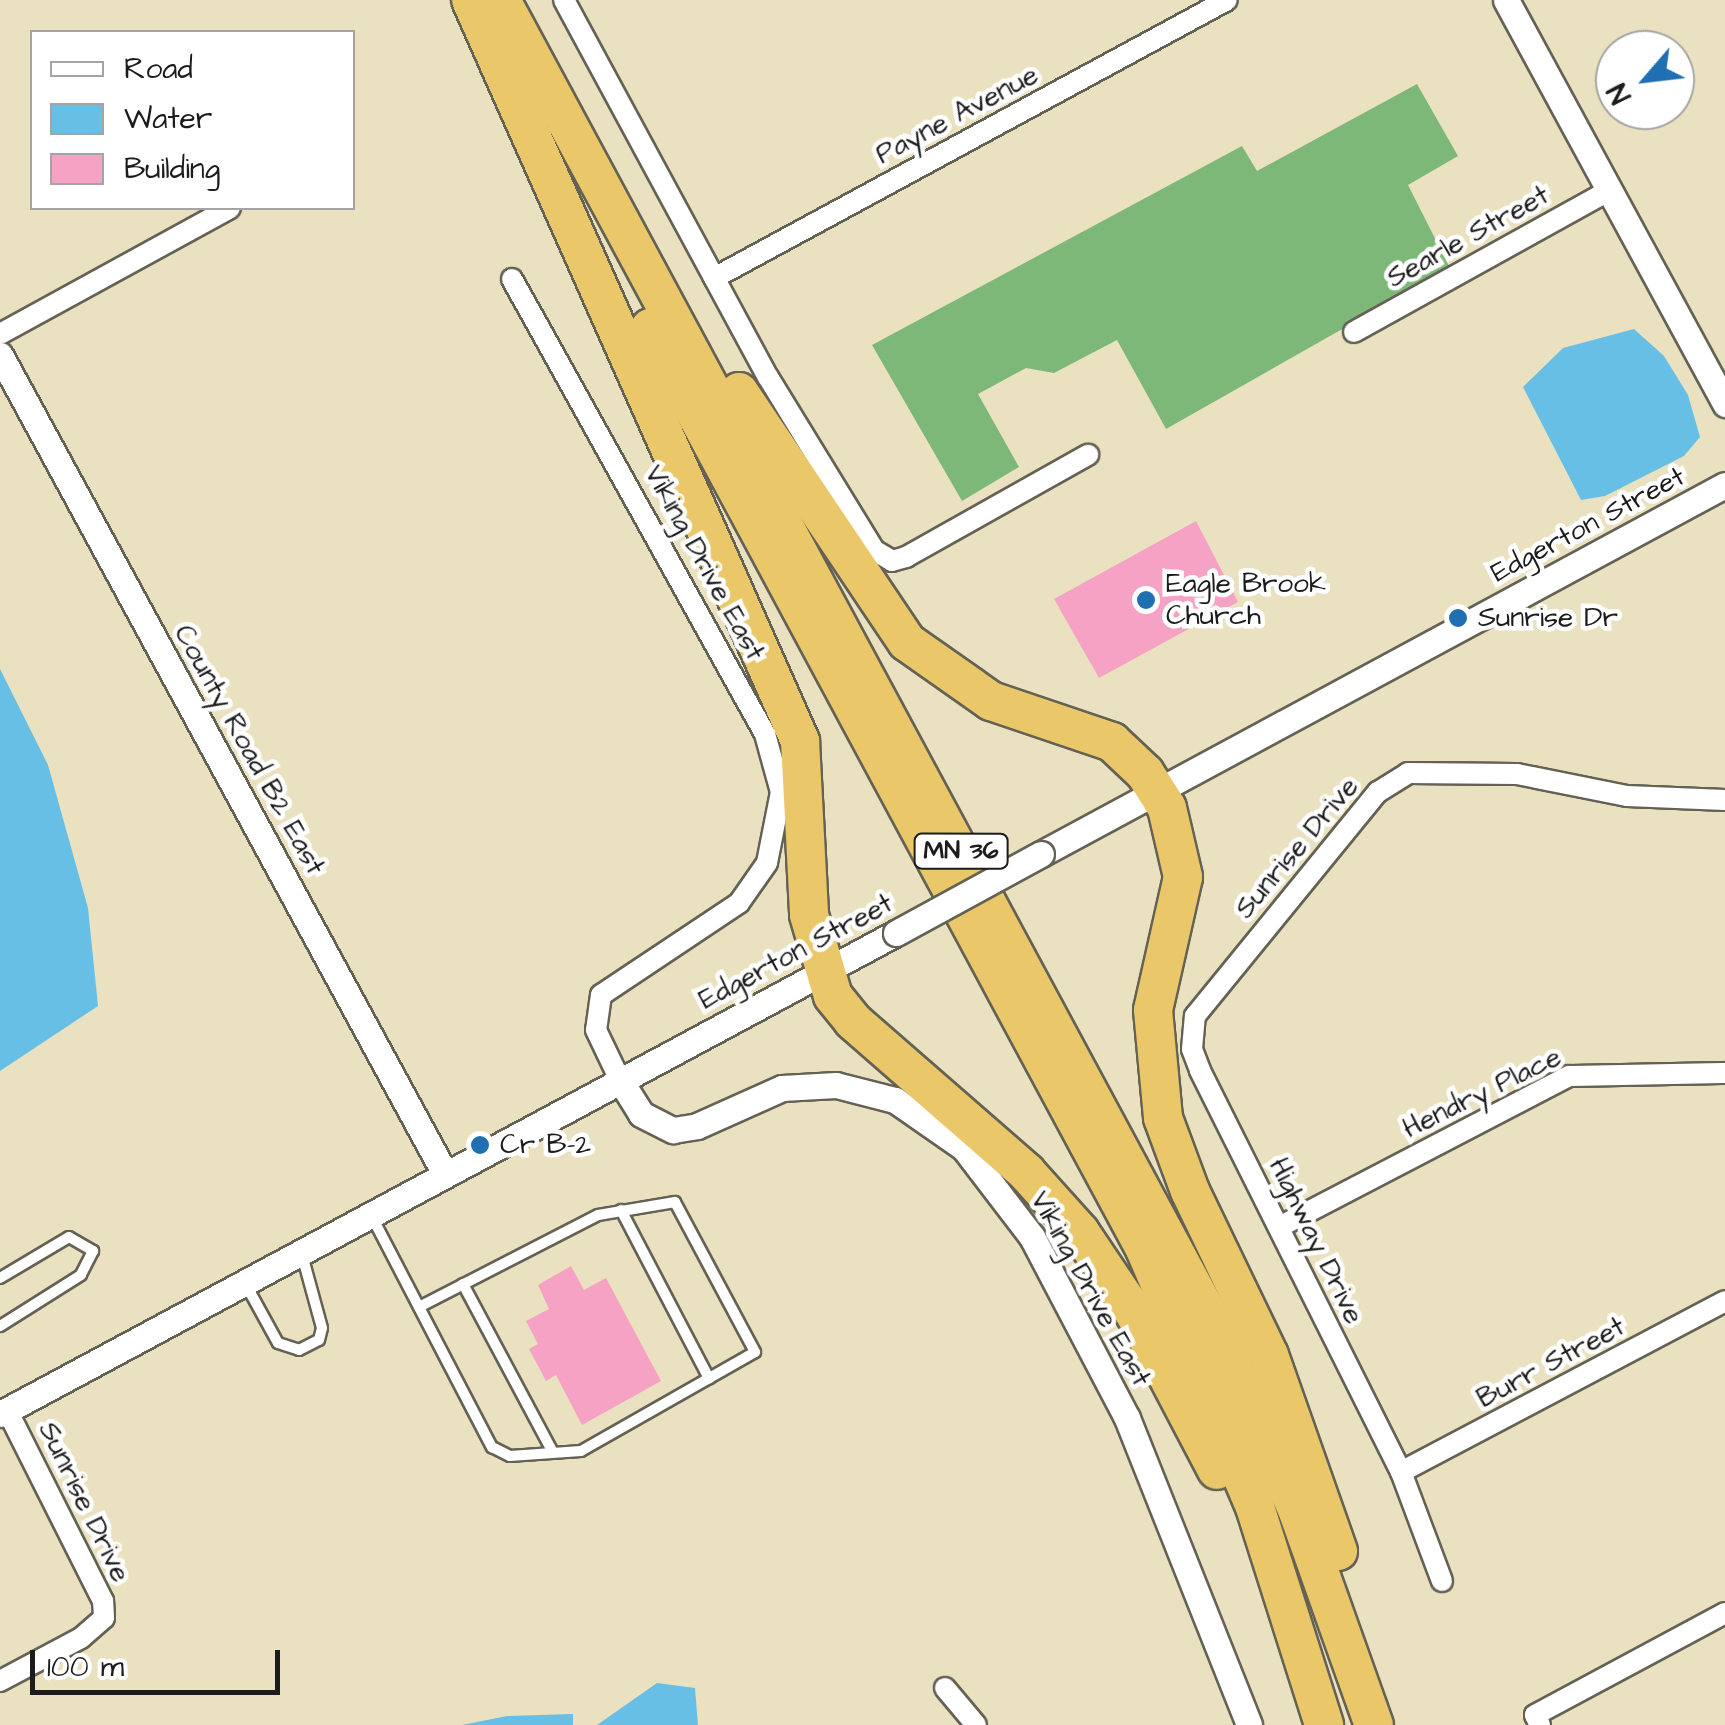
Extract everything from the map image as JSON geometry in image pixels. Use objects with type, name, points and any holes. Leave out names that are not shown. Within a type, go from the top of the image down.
[{"type":"highway","points":[[473,0],[800,742],[808,914],[822,972],[853,1022],[1026,1172],[1098,1257],[1200,1433],[1313,1685]]},
{"type":"highway","name":"MN 36","points":[[473,0],[1145,1249],[1235,1454],[1324,1725]]},
{"type":"highway","name":"MN 36","points":[[500,0],[1217,1331],[1297,1509],[1374,1725]]},
{"type":"highway","points":[[579,142],[908,642],[992,701],[1112,742],[1157,791],[1176,830],[1183,878],[1153,1010],[1162,1118],[1294,1418],[1392,1725]]},
{"type":"street","points":[[564,0],[714,278],[839,498],[874,550],[892,561],[1088,455]]},
{"type":"street","name":"Payne Avenue","points":[[714,278],[1227,0]]},
{"type":"street","points":[[1506,0],[1725,404]]},
{"type":"street","name":"Searle Street","points":[[1354,332],[1608,190]]},
{"type":"street","points":[[0,334],[226,210]]},
{"type":"street","name":"Viking Drive East","points":[[512,279],[765,734],[779,780],[775,840],[739,903],[601,995],[596,1030],[620,1080],[641,1114],[673,1130],[697,1126],[782,1088],[836,1085],[895,1100],[964,1148],[1032,1237],[1127,1418],[1249,1725]]},
{"type":"street","name":"County Road B2 East","points":[[0,355],[446,1174]]},
{"type":"street","name":"Edgerton Street","points":[[4,1411],[1725,485]]},
{"type":"street","name":"Sunrise Drive","points":[[1192,1031],[1203,1004],[1378,792],[1408,773],[1517,774],[1627,796],[1725,800]]},
{"type":"street","name":"Highway Drive","points":[[1192,1031],[1200,1070],[1401,1472],[1442,1581]]},
{"type":"street","name":"Hendry Place","points":[[1280,1227],[1569,1076],[1725,1074]]},
{"type":"street","name":"Burr Street","points":[[1401,1472],[1725,1301]]},
{"type":"street","name":"Sunrise Drive","points":[[0,1681],[81,1638],[104,1618],[95,1585],[4,1411]]},
{"type":"street","points":[[1537,1720],[1725,1612]]},
{"type":"street","points":[[946,1688],[976,1725]]},
{"type":"lane","points":[[371,1214],[419,1307],[492,1446],[510,1456],[581,1451],[756,1352],[675,1202],[621,1210],[559,1232],[419,1307]]},
{"type":"lane","points":[[621,1210],[709,1378]]},
{"type":"lane","points":[[0,1278],[69,1237],[92,1251],[81,1275],[0,1326]]},
{"type":"lane","points":[[244,1282],[288,1351],[319,1340],[322,1328],[301,1252]]},
{"type":"lane","points":[[463,1284],[552,1451]]},
{"type":"green space","points":[[1417,84],[1458,156],[1408,185],[1450,268],[1166,429],[1117,340],[1054,373],[1026,368],[978,394],[1019,467],[962,501],[872,345],[1242,146],[1257,171]]},
{"type":"water","points":[[1634,329],[1664,356],[1688,395],[1700,437],[1684,456],[1605,496],[1581,500],[1523,387],[1563,348]]},
{"type":"water","points":[[0,669],[48,765],[88,908],[98,1006],[0,1071]]},
{"type":"water","points":[[657,1683],[695,1688],[698,1725],[597,1725]]},
{"type":"water","points":[[573,1714],[573,1725],[462,1725],[507,1716]]},
{"type":"building","name":"Eagle Brook Church","points":[[1196,521],[1238,602],[1099,678],[1054,599]]},
{"type":"building","points":[[571,1266],[584,1290],[606,1278],[661,1381],[582,1425],[556,1375],[546,1381],[529,1349],[538,1344],[526,1321],[549,1309],[538,1285]]},
{"type":"place","name":"Eagle Brook Church","points":[[1146,600]]},
{"type":"place","name":"Sunrise Dr","points":[[1458,618]]},
{"type":"place","name":"Cr B-2","points":[[480,1145]]}]
